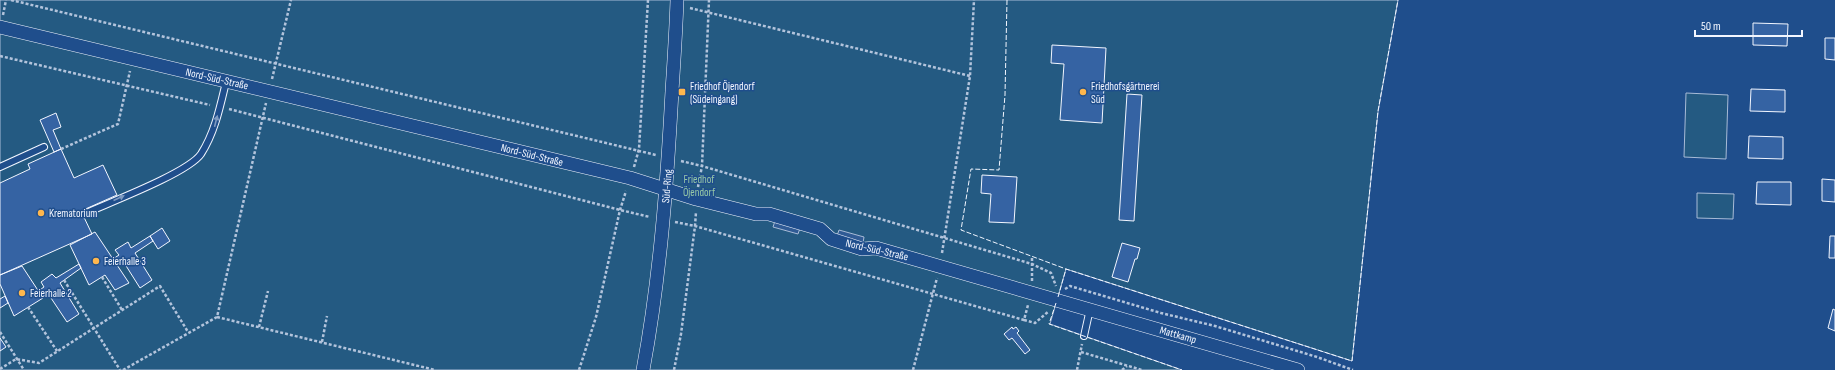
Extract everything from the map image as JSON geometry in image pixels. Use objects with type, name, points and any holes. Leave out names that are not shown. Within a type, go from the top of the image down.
[{"type":"street","name":"Süd-Ring","points":[[643,370],[652,318],[664,219],[669,158],[677,2]]},
{"type":"street","name":"Nord-Süd-Straße","points":[[0,28],[269,91],[666,188],[696,199],[756,214],[769,214],[820,229],[831,239],[862,249],[876,248],[1032,292],[1057,294]]},
{"type":"street","name":"Mattkamp","points":[[1057,294],[1090,309],[1298,370]]},
{"type":"lane","points":[[84,214],[180,171],[200,156],[214,130],[226,82]]},
{"type":"lane","points":[[0,167],[44,147]]},
{"type":"lane","points":[[1084,336],[1090,309]]},
{"type":"path","points":[[11,0],[639,149],[702,166],[1032,264]]},
{"type":"path","points":[[217,317],[262,117],[291,0]]},
{"type":"path","points":[[674,370],[681,334],[695,226],[696,199],[702,166],[709,0]]},
{"type":"path","points":[[913,370],[940,266],[945,239],[970,76],[974,0]]},
{"type":"path","points":[[677,2],[708,13],[970,76]]},
{"type":"path","points":[[0,56],[262,117],[612,208],[695,226],[1024,320],[1032,292],[1032,257]]},
{"type":"path","points":[[61,149],[118,124],[133,59]]},
{"type":"path","points":[[102,277],[122,310]]},
{"type":"path","points":[[64,280],[120,370]]},
{"type":"path","points":[[0,369],[16,359],[39,363],[93,327],[160,286],[188,332]]},
{"type":"path","points":[[1057,294],[1070,286],[1161,313],[1215,326],[1317,357],[1353,370]]},
{"type":"path","points":[[259,327],[268,291]]},
{"type":"path","points":[[28,307],[57,351]]},
{"type":"path","points":[[322,342],[327,316]]},
{"type":"path","points":[[123,370],[217,317],[435,370]]},
{"type":"path","points":[[0,332],[24,370]]},
{"type":"path","points":[[1077,370],[1081,352],[1142,370]]},
{"type":"path","points":[[1122,370],[1127,366]]},
{"type":"green space","name":"Friedhof Öjendorf","points":[[0,0],[1398,0],[1378,112],[1352,361],[1066,269],[1050,324],[1182,370],[0,370]]},
{"type":"green space","points":[[1686,93],[1728,95],[1726,159],[1684,157]]},
{"type":"green space","points":[[1697,193],[1734,194],[1733,219],[1697,218]]},
{"type":"shaded area","points":[[775,221],[800,228],[798,234],[773,227]]},
{"type":"shaded area","points":[[839,230],[864,237],[863,243],[837,236]]},
{"type":"building","points":[[1753,23],[1788,24],[1787,46],[1753,45]]},
{"type":"building","points":[[1825,38],[1835,38],[1835,60],[1825,59]]},
{"type":"building","name":"Friedhofsgärtnerei Süd","points":[[1052,45],[1106,48],[1102,123],[1060,120],[1064,64],[1051,63]]},
{"type":"building","points":[[1751,89],[1785,90],[1785,112],[1750,111]]},
{"type":"building","points":[[1127,94],[1142,95],[1134,221],[1119,220]]},
{"type":"building","points":[[56,113],[61,127],[53,130],[61,149],[54,152],[40,120]]},
{"type":"building","points":[[1749,136],[1783,137],[1783,159],[1748,158]]},
{"type":"building","name":"Krematorium","points":[[61,149],[74,178],[103,165],[117,195],[81,211],[92,234],[0,275],[0,183],[30,169],[28,164]]},
{"type":"building","points":[[982,175],[1017,177],[1014,223],[989,222],[991,194],[981,193]]},
{"type":"building","points":[[1822,179],[1835,180],[1835,202],[1822,201]]},
{"type":"building","points":[[1757,182],[1791,182],[1791,205],[1756,204]]},
{"type":"building","points":[[162,228],[170,241],[158,249],[150,236]]},
{"type":"building","name":"Feierhalle 3","points":[[95,232],[129,283],[115,290],[105,275],[89,285],[70,245]]},
{"type":"building","points":[[150,236],[153,241],[135,253],[152,280],[140,288],[123,261],[117,265],[113,259],[119,255],[115,250],[128,242],[131,248]]},
{"type":"building","points":[[1830,236],[1835,236],[1835,258],[1829,258]]},
{"type":"building","points":[[1122,243],[1140,248],[1128,282],[1112,277]]},
{"type":"building","points":[[79,264],[81,268],[60,283],[79,314],[67,322],[47,292],[41,295],[38,291],[44,287],[41,282],[52,274],[56,278]]},
{"type":"building","name":"Feierhalle 2","points":[[22,266],[43,298],[14,316],[0,284],[0,275]]},
{"type":"building","points":[[5,296],[8,303],[0,308],[0,299]]},
{"type":"building","points":[[1833,309],[1835,310],[1835,331],[1828,328]]},
{"type":"building","points":[[1012,327],[1013,329],[1016,327],[1019,331],[1017,333],[1030,350],[1025,354],[1012,338],[1009,340],[1004,334]]},
{"type":"building","points":[[0,338],[6,347],[0,351]]},
{"type":"fence","points":[[1007,0],[1005,95],[999,170],[971,169],[961,230],[1066,269]]},
{"type":"fence","points":[[1058,297],[1066,269],[1352,361],[1378,111],[1398,0]]},
{"type":"fence","points":[[1056,303],[1049,324],[1182,370]]},
{"type":"place","name":"Friedhof Öjendorf (Südeingang)","points":[[682,92]]},
{"type":"place","name":"Friedhofsgärtnerei Süd","points":[[1083,92]]},
{"type":"place","name":"Krematorium","points":[[41,213]]},
{"type":"place","name":"Feierhalle 3","points":[[96,261]]},
{"type":"place","name":"Feierhalle 2","points":[[22,293]]}]
